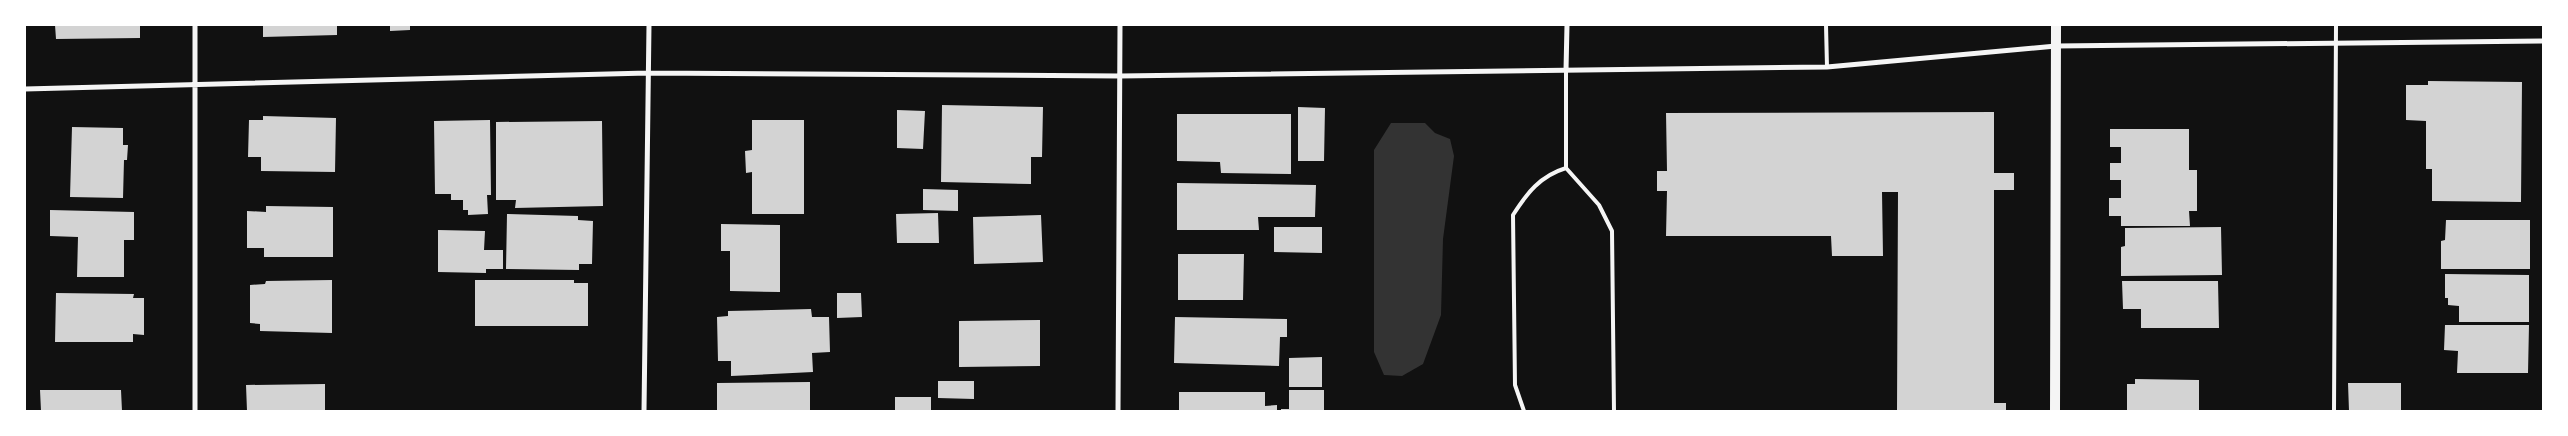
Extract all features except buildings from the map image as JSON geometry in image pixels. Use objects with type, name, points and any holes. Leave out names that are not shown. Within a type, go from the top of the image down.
[{"type":"main road","points":[[2056,25],[2056,411]]},
{"type":"street","points":[[195,25],[195,411]]},
{"type":"street","points":[[644,411],[649,25]]},
{"type":"street","points":[[1118,411],[1120,25]]},
{"type":"street","points":[[1566,70],[1567,25]]},
{"type":"street","points":[[25,89],[648,73],[1120,76],[1827,67],[2056,46],[2336,41],[2543,40]]},
{"type":"lane","points":[[1826,25],[1827,67]]},
{"type":"lane","points":[[2334,411],[2336,25]]},
{"type":"lane","points":[[1566,70],[1566,168],[1599,205],[1612,231],[1614,411]]},
{"type":"lane","points":[[1524,411],[1515,385],[1513,215],[1526,193],[1550,173],[1566,168]]},
{"type":"shaded area","points":[[1391,123],[1425,123],[1435,133],[1450,139],[1454,156],[1443,239],[1441,315],[1423,364],[1402,376],[1384,375],[1374,352],[1374,150]]}]
